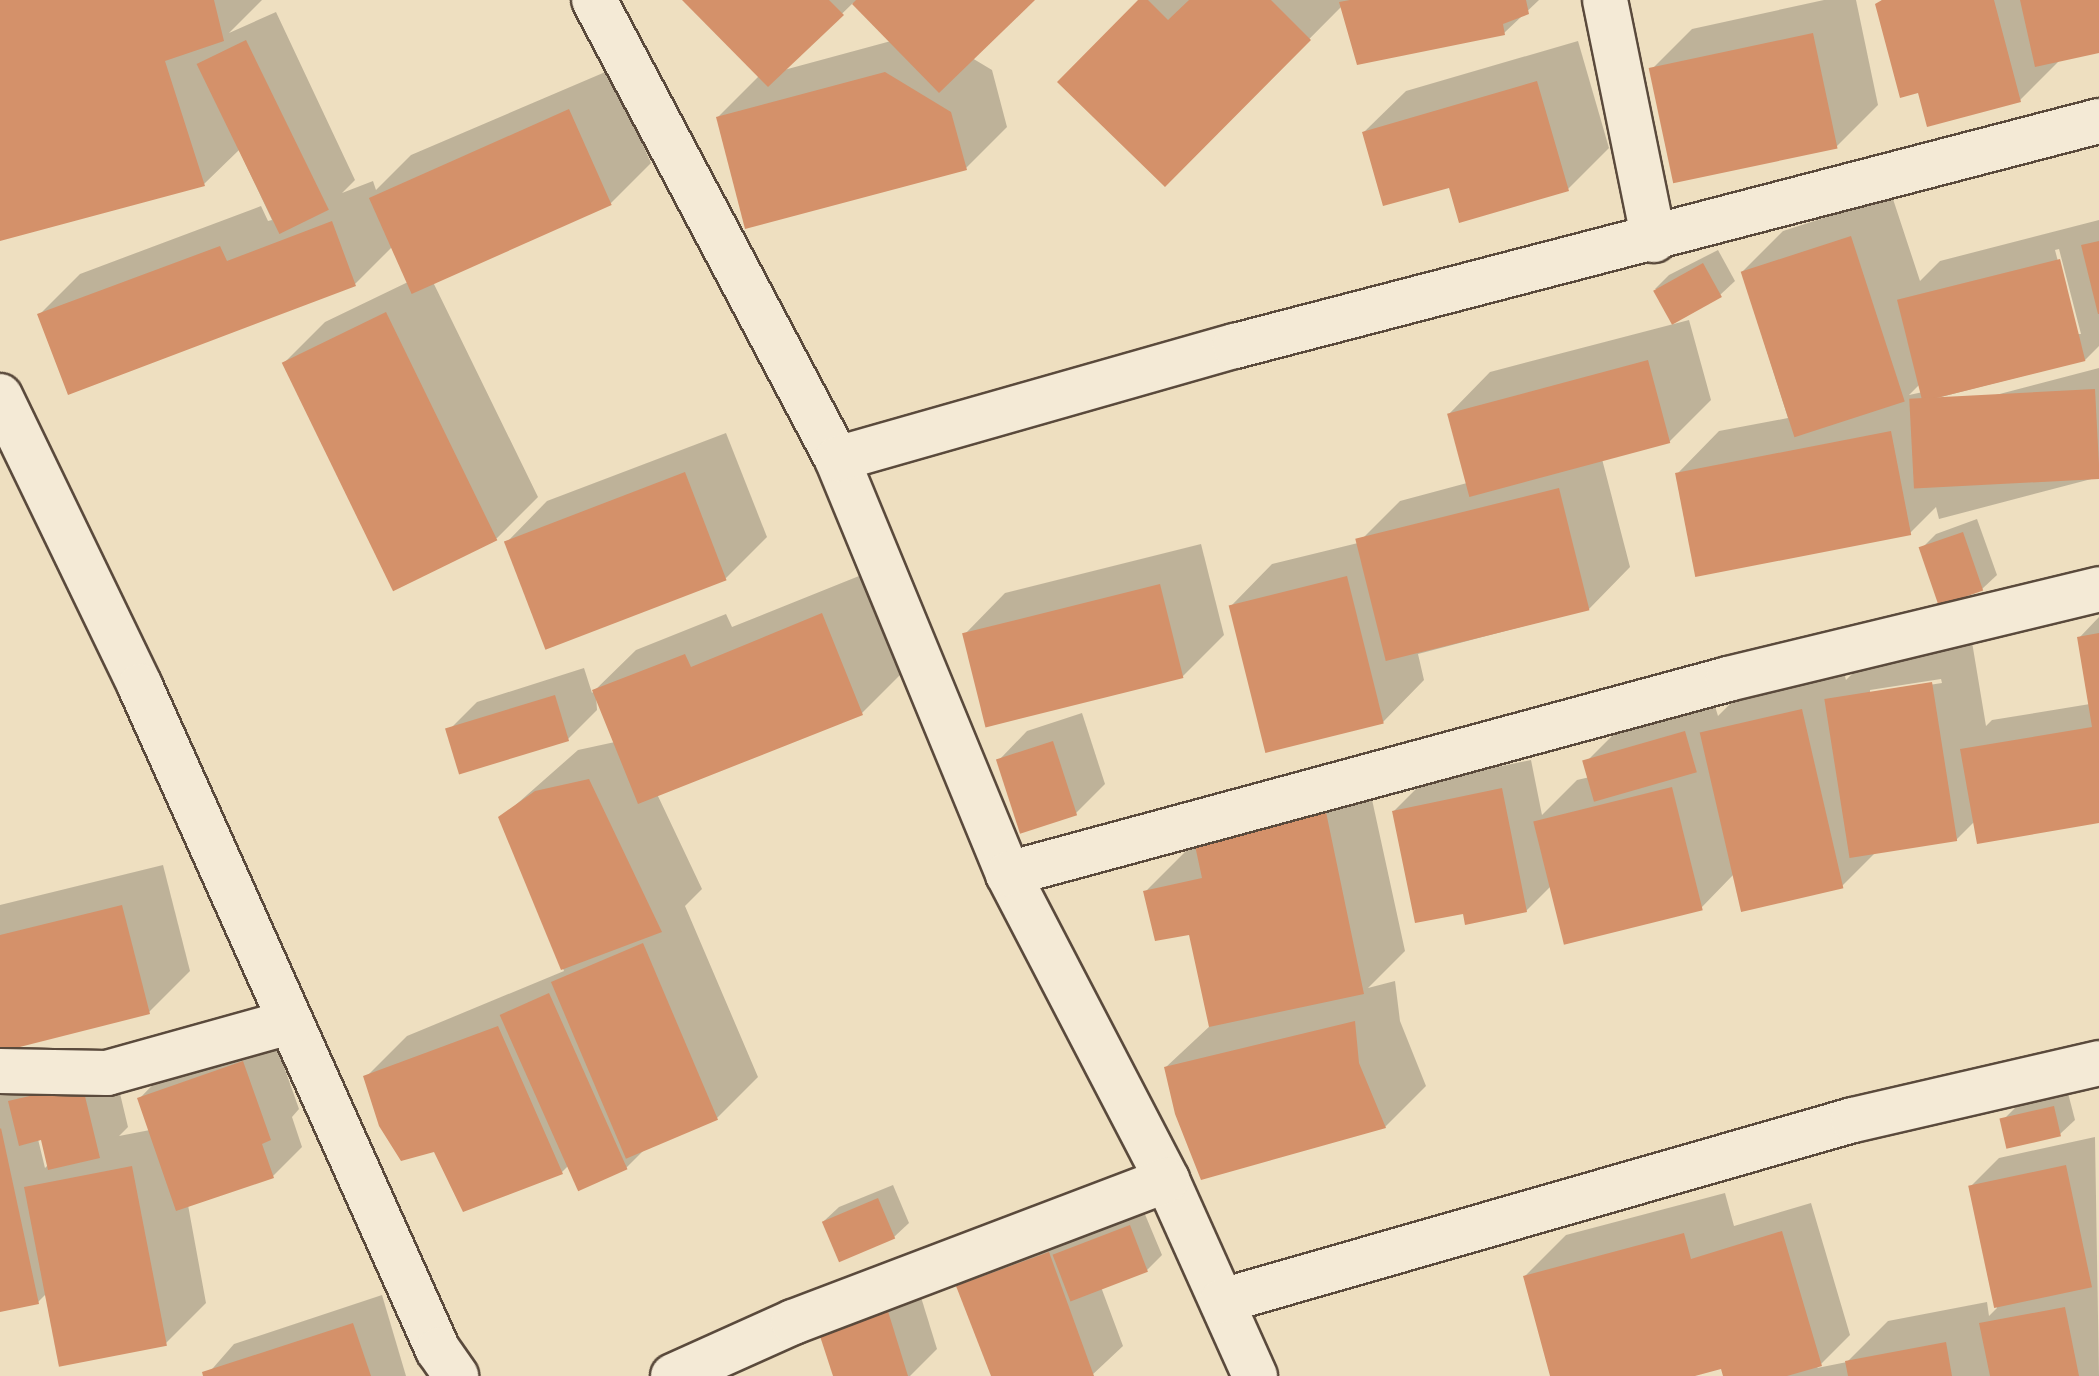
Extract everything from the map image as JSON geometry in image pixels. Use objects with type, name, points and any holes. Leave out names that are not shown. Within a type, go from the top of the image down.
[{"type":"street","points":[[594,0],[837,459],[1008,874],[1167,1180],[1255,1376]]},
{"type":"street","points":[[1605,0],[1654,240]]},
{"type":"street","points":[[837,459],[1235,346],[1654,240],[2099,121]]},
{"type":"street","points":[[0,396],[140,686],[438,1350],[456,1376]]},
{"type":"street","points":[[1008,874],[1728,679],[2099,589]]},
{"type":"street","points":[[0,1071],[107,1073],[290,1022]]},
{"type":"street","points":[[1222,1301],[1853,1120],[2099,1063]]},
{"type":"street","points":[[673,1376],[793,1322],[1167,1180]]},
{"type":"building","points":[[0,0],[214,0],[224,41],[165,61],[205,186],[0,241]]},
{"type":"building","points":[[682,0],[829,0],[844,15],[768,87]]},
{"type":"building","points":[[856,0],[1035,0],[939,93],[852,4]]},
{"type":"building","points":[[1138,0],[1148,0],[1168,20],[1189,0],[1271,0],[1311,40],[1165,187],[1057,82]]},
{"type":"building","points":[[1526,0],[1529,14],[1503,24],[1505,35],[1357,65],[1339,2]]},
{"type":"building","points":[[1882,0],[1994,0],[2021,102],[1927,127],[1918,93],[1900,98],[1875,4]]},
{"type":"building","points":[[2020,0],[2099,0],[2099,53],[2035,67]]},
{"type":"building","points":[[1813,33],[1838,148],[1673,183],[1649,68]]},
{"type":"building","points":[[246,40],[329,210],[279,234],[197,64]]},
{"type":"building","points":[[885,72],[951,112],[967,170],[745,229],[716,117]]},
{"type":"building","points":[[1537,81],[1569,191],[1459,223],[1449,188],[1383,206],[1362,132]]},
{"type":"building","points":[[569,109],[612,205],[412,294],[369,198]]},
{"type":"building","points":[[332,221],[356,286],[68,395],[37,314],[220,246],[227,261]]},
{"type":"building","points":[[1851,236],[1905,401],[1794,437],[1741,272]]},
{"type":"building","points":[[2099,241],[2099,314],[2098,314],[2081,245]]},
{"type":"building","points":[[2060,259],[2085,361],[1922,402],[1897,300]]},
{"type":"building","points":[[1703,263],[1722,297],[1672,325],[1653,291]]},
{"type":"building","points":[[386,312],[497,540],[393,591],[282,363]]},
{"type":"building","points":[[1648,360],[1670,443],[1469,497],[1447,414]]},
{"type":"building","points":[[2095,389],[2099,479],[1914,489],[1909,399]]},
{"type":"building","points":[[1891,431],[1911,535],[1695,577],[1675,473]]},
{"type":"building","points":[[685,472],[727,580],[545,650],[504,542]]},
{"type":"building","points":[[1559,488],[1589,610],[1386,661],[1355,539]]},
{"type":"building","points":[[1963,532],[1983,591],[1939,606],[1919,547]]},
{"type":"building","points":[[1347,576],[1384,723],[1265,753],[1229,606]]},
{"type":"building","points":[[1160,584],[1183,678],[986,727],[962,633]]},
{"type":"building","points":[[822,613],[863,715],[638,804],[592,690],[685,654],[691,667]]},
{"type":"building","points":[[2099,633],[2099,823],[1977,844],[1960,749],[2092,727],[2077,637]]},
{"type":"building","points":[[1932,682],[1957,841],[1850,858],[1824,699]]},
{"type":"building","points":[[555,695],[569,741],[459,775],[445,729]]},
{"type":"building","points":[[1802,709],[1843,888],[1741,912],[1700,733]]},
{"type":"building","points":[[1685,731],[1697,772],[1594,802],[1582,760]]},
{"type":"building","points":[[1053,741],[1077,815],[1020,834],[996,760]]},
{"type":"building","points":[[589,779],[662,932],[561,970],[498,817],[535,791]]},
{"type":"building","points":[[1672,787],[1703,910],[1564,945],[1533,822]]},
{"type":"building","points":[[1502,788],[1527,912],[1465,925],[1463,914],[1415,923],[1392,811]]},
{"type":"building","points":[[1326,812],[1364,994],[1209,1027],[1189,935],[1155,941],[1143,891],[1202,878],[1194,841]]},
{"type":"building","points":[[122,905],[150,1014],[0,1052],[0,935]]},
{"type":"building","points":[[643,943],[718,1120],[626,1159],[551,982]]},
{"type":"building","points":[[549,993],[628,1169],[578,1191],[500,1015]]},
{"type":"building","points":[[1355,1021],[1359,1063],[1386,1128],[1201,1180],[1175,1114],[1164,1067]]},
{"type":"building","points":[[498,1026],[563,1174],[463,1212],[434,1152],[401,1161],[379,1126],[363,1076]]},
{"type":"building","points":[[243,1061],[271,1140],[262,1144],[274,1178],[176,1211],[137,1098]]},
{"type":"building","points":[[82,1084],[100,1158],[48,1170],[41,1140],[19,1146],[8,1101]]},
{"type":"building","points":[[2054,1106],[2061,1136],[2006,1149],[1999,1119]]},
{"type":"building","points":[[0,1129],[39,1304],[0,1312]]},
{"type":"building","points":[[2066,1165],[2092,1287],[1994,1308],[1968,1186]]},
{"type":"building","points":[[132,1166],[167,1346],[59,1367],[24,1187]]},
{"type":"building","points":[[878,1198],[895,1239],[839,1262],[822,1222]]},
{"type":"building","points":[[1130,1225],[1148,1272],[1070,1301],[1053,1255]]},
{"type":"building","points":[[1782,1231],[1822,1366],[1787,1376],[1723,1376],[1721,1369],[1695,1376],[1550,1376],[1523,1276],[1684,1233],[1691,1259]]},
{"type":"building","points":[[1049,1252],[1094,1376],[991,1376],[956,1286]]},
{"type":"building","points":[[2065,1307],[2079,1376],[1990,1376],[1979,1323]]},
{"type":"building","points":[[887,1308],[908,1376],[833,1376],[818,1330]]},
{"type":"building","points":[[353,1323],[371,1376],[203,1376],[202,1372]]},
{"type":"building","points":[[1946,1342],[1952,1376],[1848,1376],[1845,1361]]}]
